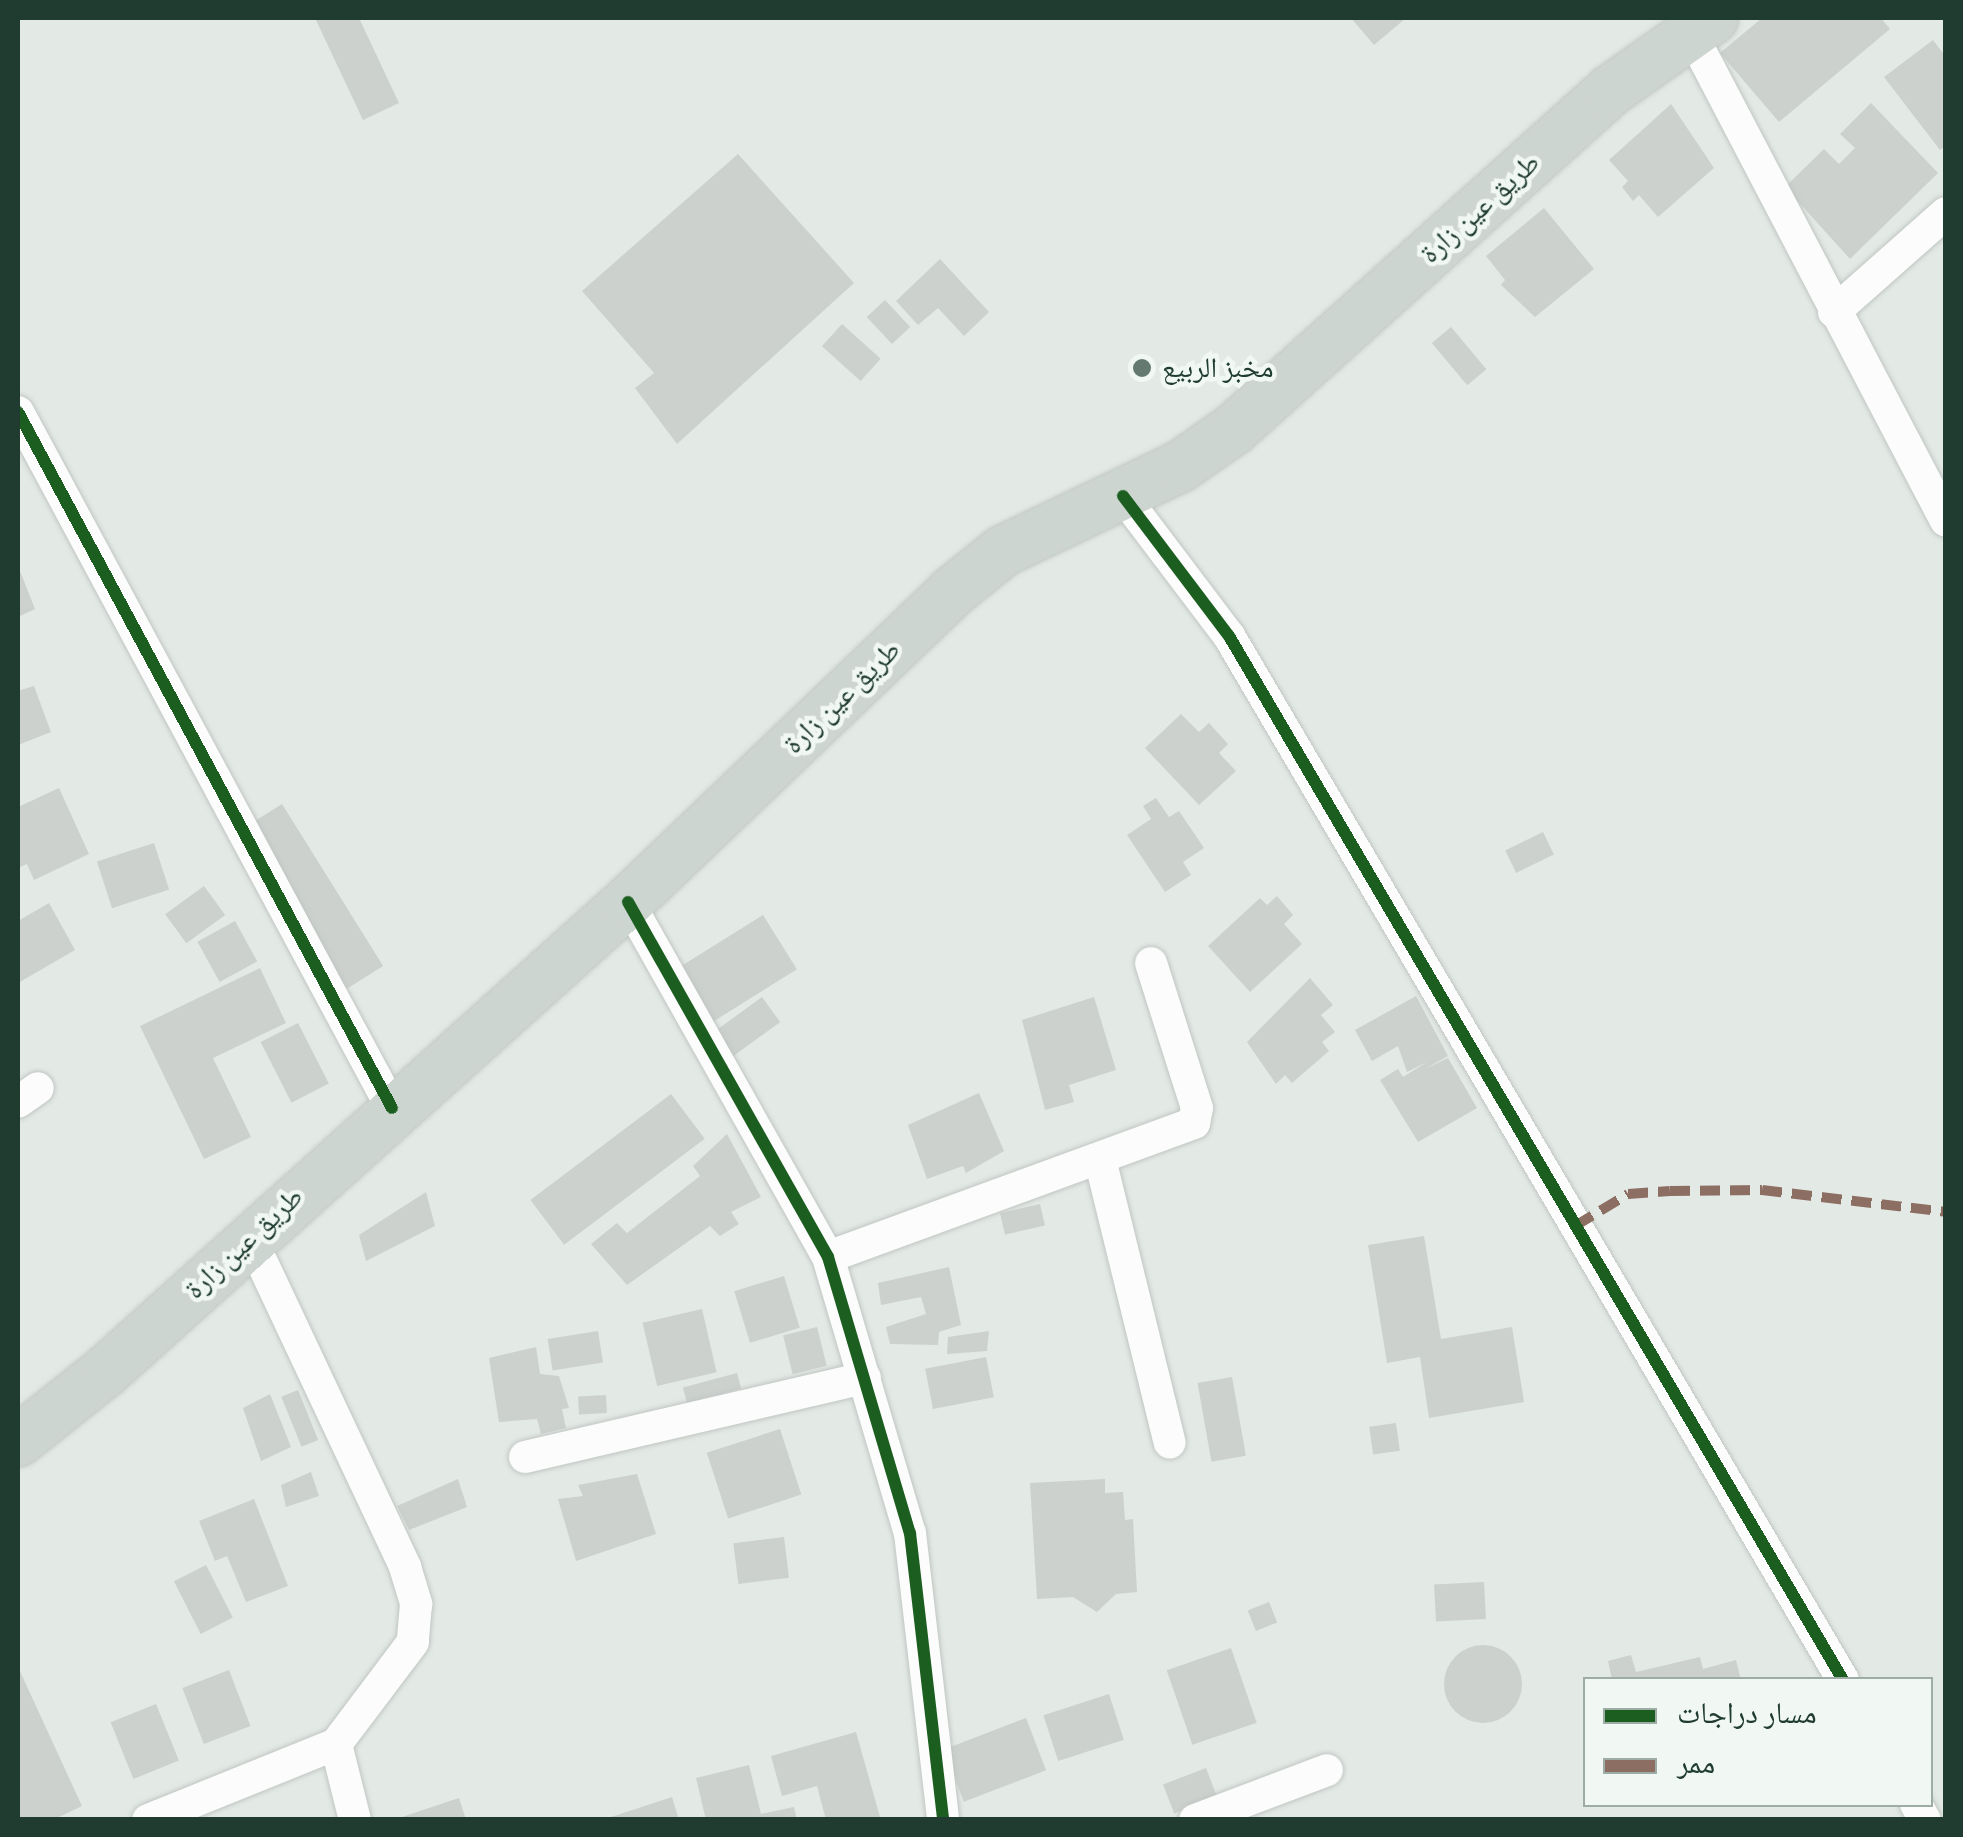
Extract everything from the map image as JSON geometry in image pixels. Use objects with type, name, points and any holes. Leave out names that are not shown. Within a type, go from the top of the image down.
[{"type":"main road","name":"طريق عين زارة","points":[[18,1441],[106,1371],[392,1108],[628,902],[952,592],[1032,535],[1122,496],[1234,429],[1610,91],[1696,23]]},
{"type":"street","points":[[1696,23],[1834,312],[1936,480],[1946,521]]},
{"type":"street","points":[[1834,312],[1946,213]]},
{"type":"street","points":[[18,412],[392,1108]]},
{"type":"street","points":[[1122,496],[1229,636],[1841,1677]]},
{"type":"street","points":[[628,902],[828,1256],[910,1534],[943,1820]]},
{"type":"street","points":[[828,1256],[1194,1123],[1196,1108],[1151,963]]},
{"type":"street","points":[[1100,1159],[1170,1443]]},
{"type":"street","points":[[148,1820],[336,1744],[414,1642],[416,1604],[405,1567],[250,1238]]},
{"type":"street","points":[[525,1456],[865,1378]]},
{"type":"street","points":[[336,1744],[355,1820]]},
{"type":"street","points":[[1195,1820],[1326,1770]]},
{"type":"building","points":[[315,18],[359,18],[399,103],[363,120]]},
{"type":"building","points":[[1351,18],[1406,18],[1374,45]]},
{"type":"building","points":[[1762,18],[1881,18],[1890,29],[1779,122],[1720,53]]},
{"type":"building","points":[[1933,40],[1946,57],[1946,146],[1940,150],[1884,77]]},
{"type":"building","points":[[1871,103],[1938,173],[1850,259],[1785,187],[1824,149],[1839,164],[1855,148],[1840,134]]},
{"type":"building","points":[[1671,104],[1714,168],[1658,217],[1639,195],[1633,201],[1622,187],[1628,181],[1609,160]]},
{"type":"building","points":[[738,154],[854,283],[677,444],[635,388],[654,373],[582,291]]},
{"type":"building","points":[[1544,208],[1594,269],[1535,317],[1501,285],[1505,280],[1486,256]]},
{"type":"building","points":[[940,259],[989,312],[964,336],[938,308],[918,325],[896,301]]},
{"type":"building","points":[[885,300],[910,327],[892,344],[867,317]]},
{"type":"building","points":[[842,324],[881,359],[861,381],[822,346]]},
{"type":"building","points":[[1451,327],[1486,369],[1467,385],[1432,343]]},
{"type":"building","points":[[18,566],[35,609],[18,617]]},
{"type":"building","points":[[34,686],[51,732],[18,745],[18,691]]},
{"type":"building","points":[[1181,714],[1199,732],[1209,723],[1228,744],[1219,753],[1236,771],[1199,805],[1145,748]]},
{"type":"building","points":[[59,788],[89,854],[34,880],[27,864],[18,868],[18,807]]},
{"type":"building","points":[[1156,798],[1169,817],[1179,811],[1204,848],[1183,862],[1191,875],[1165,892],[1127,835],[1151,819],[1143,806]]},
{"type":"building","points":[[282,804],[383,966],[347,989],[246,827]]},
{"type":"building","points":[[1543,832],[1554,854],[1516,873],[1505,850]]},
{"type":"building","points":[[154,843],[169,890],[112,908],[97,862]]},
{"type":"building","points":[[204,886],[225,915],[186,943],[165,914]]},
{"type":"building","points":[[1277,896],[1293,915],[1284,924],[1302,944],[1250,992],[1208,946],[1260,898],[1267,905]]},
{"type":"building","points":[[49,903],[75,950],[18,983],[18,921]]},
{"type":"building","points":[[763,915],[797,969],[704,1028],[670,973]]},
{"type":"building","points":[[235,921],[257,961],[220,982],[197,942]]},
{"type":"building","points":[[260,968],[286,1023],[213,1058],[251,1137],[204,1159],[140,1026]]},
{"type":"building","points":[[1310,978],[1333,1005],[1321,1015],[1335,1032],[1322,1042],[1329,1051],[1292,1083],[1285,1075],[1276,1084],[1247,1042]]},
{"type":"building","points":[[1416,996],[1448,1056],[1425,1069],[1448,1058],[1477,1108],[1418,1142],[1380,1080],[1398,1069],[1403,1077],[1427,1062],[1407,1072],[1398,1046],[1372,1061],[1355,1030]]},
{"type":"building","points":[[762,997],[780,1022],[728,1060],[709,1035]]},
{"type":"building","points":[[1094,997],[1116,1070],[1069,1085],[1074,1102],[1045,1110],[1022,1020]]},
{"type":"building","points":[[298,1023],[329,1084],[291,1103],[261,1042]]},
{"type":"building","points":[[979,1093],[1004,1151],[966,1173],[963,1166],[927,1179],[908,1125]]},
{"type":"building","points":[[671,1094],[705,1139],[564,1245],[530,1200]]},
{"type":"building","points":[[727,1134],[761,1197],[731,1212],[739,1224],[720,1236],[710,1226],[627,1285],[591,1244],[617,1223],[627,1233],[700,1176],[693,1166]]},
{"type":"building","points":[[426,1192],[435,1226],[366,1261],[359,1235]]},
{"type":"building","points":[[1040,1204],[1045,1225],[1005,1235],[1000,1213]]},
{"type":"building","points":[[1424,1236],[1441,1339],[1512,1327],[1524,1402],[1429,1418],[1420,1357],[1387,1363],[1368,1245]]},
{"type":"building","points":[[949,1267],[961,1325],[939,1332],[938,1345],[890,1344],[886,1327],[926,1314],[921,1297],[881,1305],[878,1283]]},
{"type":"building","points":[[784,1276],[800,1328],[750,1343],[734,1291]]},
{"type":"building","points":[[702,1309],[717,1372],[657,1386],[643,1323]]},
{"type":"building","points":[[817,1327],[827,1366],[793,1374],[783,1335]]},
{"type":"building","points":[[598,1331],[603,1363],[553,1371],[548,1339]]},
{"type":"building","points":[[989,1331],[987,1351],[947,1354],[948,1337]]},
{"type":"building","points":[[536,1347],[540,1374],[559,1376],[569,1408],[562,1409],[566,1428],[541,1434],[537,1419],[499,1422],[489,1358]]},
{"type":"building","points":[[986,1357],[994,1397],[933,1409],[925,1369]]},
{"type":"building","points":[[737,1373],[741,1388],[687,1403],[683,1387]]},
{"type":"building","points":[[1232,1377],[1246,1456],[1211,1462],[1198,1383]]},
{"type":"building","points":[[298,1390],[318,1440],[302,1447],[281,1397]]},
{"type":"building","points":[[270,1394],[291,1447],[261,1461],[243,1408]]},
{"type":"building","points":[[606,1395],[607,1413],[579,1414],[578,1396]]},
{"type":"building","points":[[1396,1423],[1400,1451],[1373,1454],[1369,1427]]},
{"type":"building","points":[[780,1429],[801,1495],[728,1518],[707,1453]]},
{"type":"building","points":[[311,1472],[319,1496],[286,1507],[281,1485]]},
{"type":"building","points":[[637,1474],[656,1534],[576,1561],[558,1499],[583,1496],[578,1485]]},
{"type":"building","points":[[458,1479],[467,1507],[409,1530],[397,1506]]},
{"type":"building","points":[[1105,1479],[1105,1493],[1123,1492],[1125,1520],[1133,1519],[1137,1592],[1116,1594],[1097,1612],[1073,1597],[1037,1599],[1030,1483]]},
{"type":"building","points":[[254,1499],[288,1586],[246,1602],[227,1556],[215,1561],[199,1521]]},
{"type":"building","points":[[784,1537],[789,1578],[738,1584],[733,1543]]},
{"type":"building","points":[[206,1565],[233,1618],[201,1634],[174,1581]]},
{"type":"building","points":[[1484,1582],[1486,1619],[1436,1622],[1434,1585]]},
{"type":"building","points":[[1269,1602],[1277,1622],[1256,1631],[1248,1611]]},
{"type":"building","points":[[1483,1645],[1498,1648],[1510,1657],[1519,1669],[1519,1699],[1510,1711],[1498,1720],[1483,1723],[1468,1720],[1456,1711],[1447,1699],[1444,1684],[1447,1669],[1456,1657],[1468,1648]]},
{"type":"building","points":[[1231,1648],[1257,1723],[1192,1745],[1167,1670]]},
{"type":"building","points":[[1631,1655],[1636,1672],[1700,1657],[1703,1669],[1736,1660],[1740,1677],[1611,1677],[1608,1661]]},
{"type":"building","points":[[18,1667],[82,1806],[53,1820],[18,1820]]},
{"type":"building","points":[[229,1670],[251,1726],[204,1744],[182,1688]]},
{"type":"building","points":[[1109,1694],[1124,1740],[1058,1761],[1043,1715]]},
{"type":"building","points":[[156,1704],[179,1761],[133,1779],[111,1722]]},
{"type":"building","points":[[1026,1718],[1046,1770],[964,1802],[944,1750]]},
{"type":"building","points":[[856,1732],[880,1817],[826,1820],[817,1786],[782,1796],[771,1756]]},
{"type":"building","points":[[749,1765],[761,1814],[794,1807],[797,1820],[706,1820],[696,1778]]},
{"type":"building","points":[[1206,1768],[1217,1797],[1174,1813],[1163,1784]]},
{"type":"building","points":[[672,1797],[679,1820],[605,1819]]},
{"type":"building","points":[[459,1798],[466,1820],[396,1820],[396,1819]]},
{"type":"marked path","points":[[1575,1226],[1628,1194],[1670,1191],[1762,1190],[1946,1212]]},
{"type":"cycle path","points":[[18,412],[392,1108]]},
{"type":"cycle path","points":[[1123,496],[1229,636],[1841,1677]]},
{"type":"cycle path","points":[[628,902],[828,1257],[910,1533],[943,1820]]},
{"type":"place","name":"مخبز الربيع","points":[[1142,368]]}]
